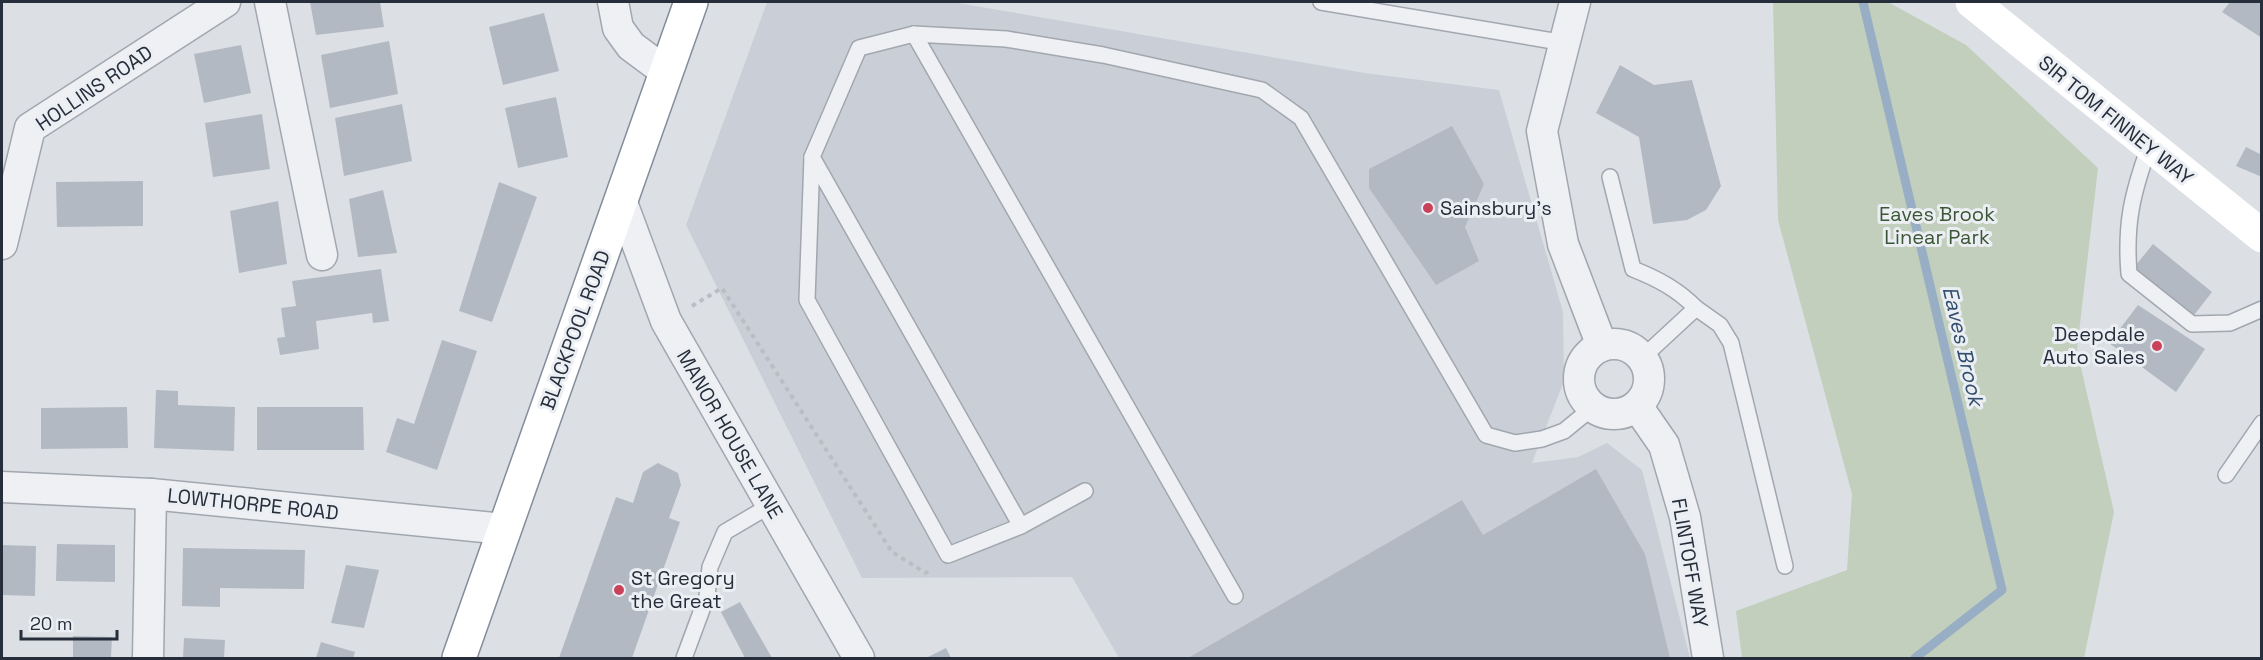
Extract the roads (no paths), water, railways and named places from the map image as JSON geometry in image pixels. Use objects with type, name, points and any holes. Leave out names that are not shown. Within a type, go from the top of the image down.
[{"type":"main road","name":"BLACKPOOL ROAD","points":[[459,658],[691,2]]},
{"type":"main road","name":"SIR TOM FINNEY WAY","points":[[1972,2],[2262,236]]},
{"type":"street","name":"HOLLINS ROAD","points":[[2,244],[30,128],[225,2]]},
{"type":"street","points":[[270,2],[322,255]]},
{"type":"street","points":[[613,2],[618,28],[631,46],[666,72]]},
{"type":"street","points":[[1575,2],[1542,131],[1563,244],[1602,346]]},
{"type":"street","name":"MANOR HOUSE LANE","points":[[621,200],[666,321],[859,658]]},
{"type":"street","points":[[1620,344],[1632,348],[1647,369],[1649,381],[1643,398],[1637,406],[1621,414],[1607,414],[1595,409],[1582,394],[1578,383],[1579,370],[1590,352],[1602,346],[1620,344]]},
{"type":"street","name":"FLINTOFF WAY","points":[[1637,406],[1664,445],[1685,517],[1708,658]]},
{"type":"street","name":"LOWTHORPE ROAD","points":[[2,488],[152,494],[504,529]]},
{"type":"street","points":[[148,658],[152,494]]},
{"type":"lane","points":[[1321,2],[1564,43]]},
{"type":"lane","points":[[914,34],[1235,596]]},
{"type":"lane","points":[[1085,491],[1021,526],[948,555],[807,300],[812,157],[859,48],[914,34],[1006,39],[1103,55],[1262,90],[1301,118],[1386,260],[1486,435],[1515,443],[1542,439],[1564,431],[1586,413],[1595,409]]},
{"type":"lane","points":[[2149,147],[2135,185],[2127,225],[2129,274],[2192,324],[2230,323],[2262,309]]},
{"type":"lane","points":[[812,157],[1021,526]]},
{"type":"lane","points":[[1610,177],[1634,269],[1680,292],[1696,308],[1720,325],[1731,342],[1785,566]]},
{"type":"lane","points":[[1641,358],[1696,308]]},
{"type":"lane","points":[[2226,476],[2262,423]]},
{"type":"lane","points":[[684,658],[707,596],[710,567],[725,532],[771,505]]},
{"type":"waterway","name":"Eaves Brook","points":[[1863,2],[2002,590],[1915,658]]},
{"type":"place","name":"Sainsbury's","points":[[1428,208]]},
{"type":"place","name":"Deepdale Auto Sales","points":[[2157,346]]},
{"type":"place","name":"St Gregory the Great","points":[[619,590]]},
{"type":"park label","name":"Eaves Brook Linear Park","points":[[1937,226]]}]
